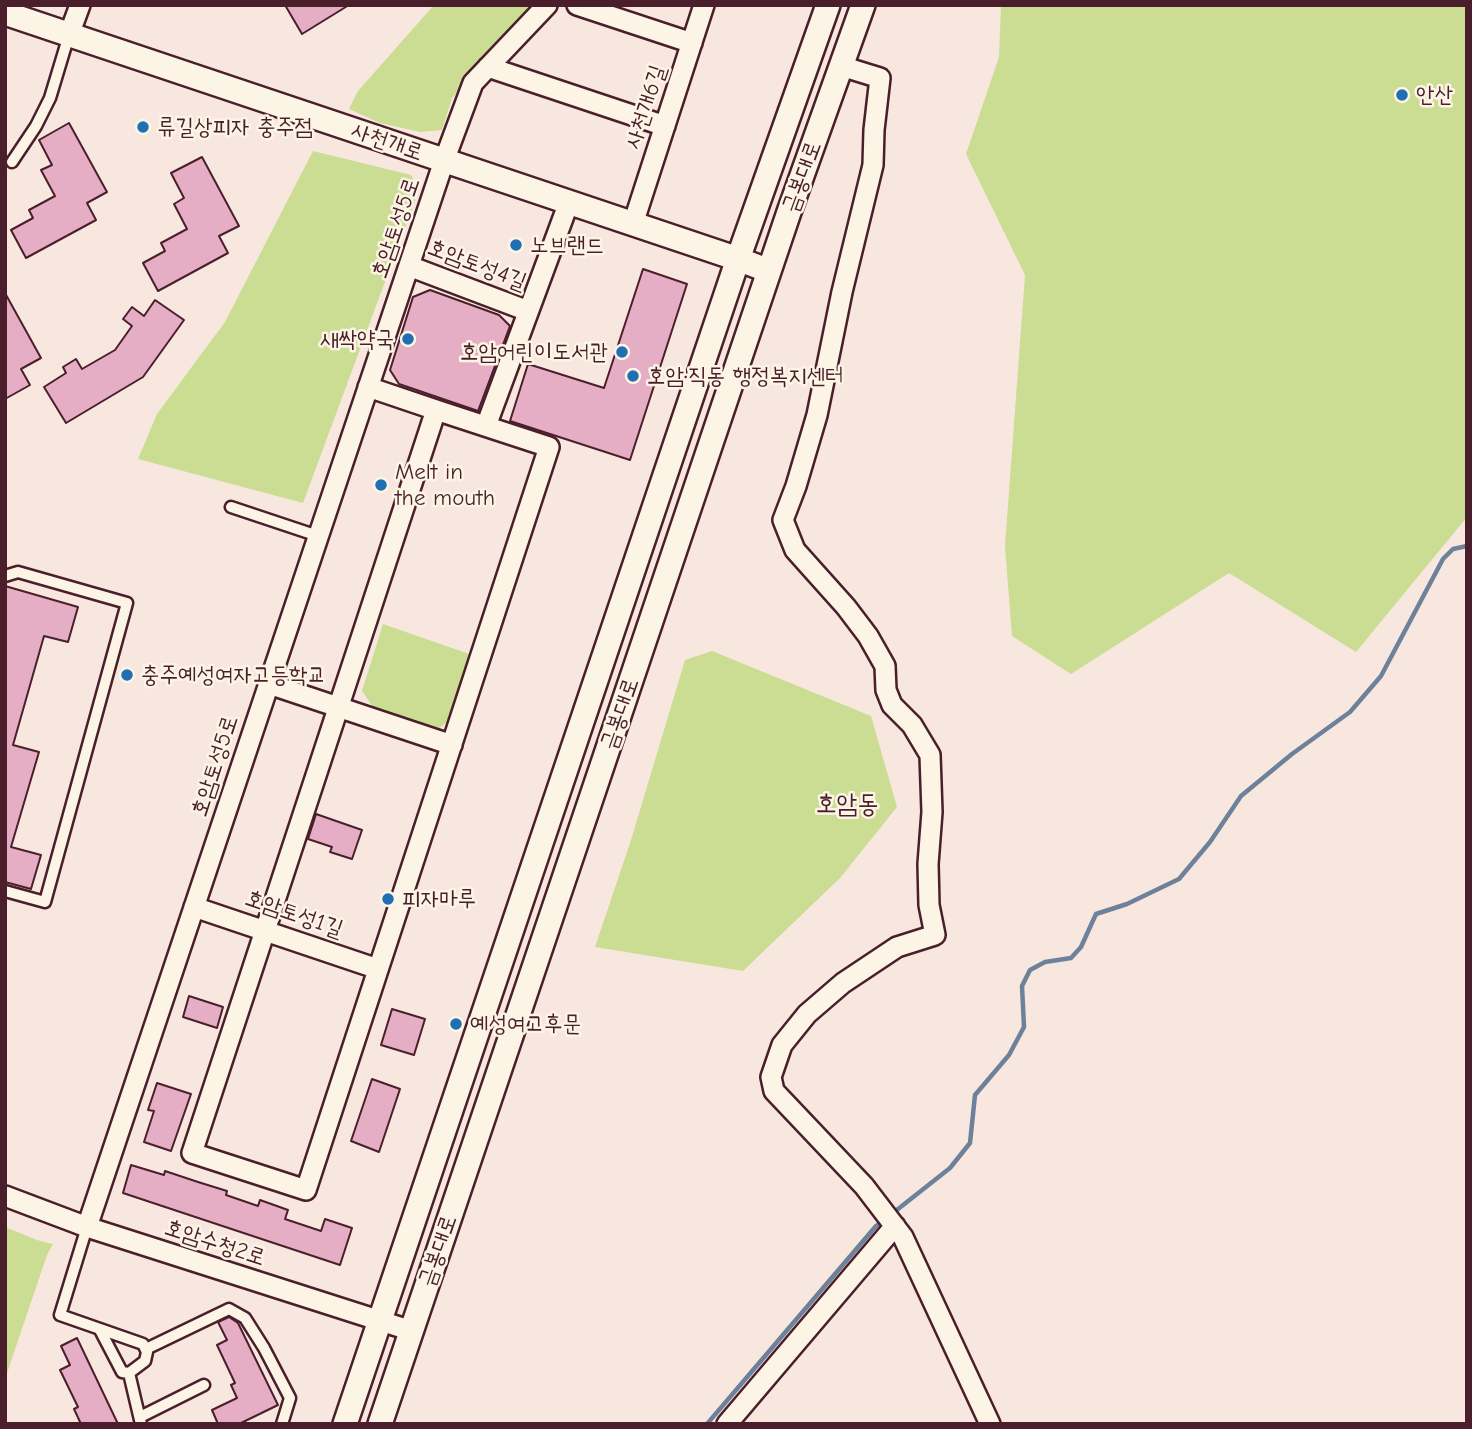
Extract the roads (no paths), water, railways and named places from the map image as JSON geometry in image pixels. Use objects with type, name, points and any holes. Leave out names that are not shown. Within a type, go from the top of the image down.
[{"type":"street","points":[[69,35],[79,5]]},
{"type":"street","name":"호암토성5로","points":[[87,1227],[444,161],[473,83],[547,5]]},
{"type":"street","points":[[577,5],[692,43]]},
{"type":"street","name":"사천개6길","points":[[634,224],[704,5]]},
{"type":"street","name":"금봉대로","points":[[345,1424],[738,259],[828,5]]},
{"type":"street","name":"금봉대로","points":[[380,1424],[789,212],[863,5]]},
{"type":"street","name":"사천개로","points":[[5,13],[769,271]]},
{"type":"street","points":[[841,66],[880,78],[873,165],[842,292],[817,415],[783,520],[795,550],[868,636],[885,666],[886,690],[892,705],[912,725],[930,755],[932,812],[928,864],[929,905],[934,935],[897,947],[843,983],[807,1014],[782,1045],[771,1077],[774,1091],[864,1185],[903,1237],[990,1424]]},
{"type":"street","points":[[488,67],[666,126]]},
{"type":"street","points":[[486,426],[569,202]]},
{"type":"street","name":"호암토성4길","points":[[409,265],[528,311]]},
{"type":"street","points":[[368,387],[549,447],[306,1190],[192,1153],[436,410]]},
{"type":"street","points":[[269,684],[452,745]]},
{"type":"street","name":"호암토성1길","points":[[194,907],[379,969]]},
{"type":"street","name":"호암수청2로","points":[[5,1196],[87,1227],[412,1331]]},
{"type":"street","points":[[727,1424],[895,1226]]},
{"type":"lane","points":[[12,162],[36,126],[50,98],[69,35]]},
{"type":"lane","points":[[231,506],[318,536]]},
{"type":"lane","points":[[5,576],[18,572],[127,603],[45,902],[5,891]]},
{"type":"lane","points":[[87,1227],[60,1315],[143,1343],[147,1352],[145,1361],[128,1373]]},
{"type":"lane","points":[[146,1349],[229,1309],[245,1318],[290,1398],[282,1424]]},
{"type":"lane","points":[[100,1330],[122,1371],[128,1373]]},
{"type":"lane","points":[[128,1373],[140,1420],[204,1385]]},
{"type":"waterway","points":[[893,1213],[950,1168],[970,1143],[975,1095],[1009,1055],[1024,1027],[1022,986],[1030,970],[1045,962],[1071,958],[1081,947],[1096,914],[1127,904],[1179,879],[1210,842],[1241,796],[1292,754],[1350,712],[1381,676],[1443,559],[1453,549],[1467,546]]},
{"type":"waterway","points":[[707,1424],[883,1221]]},
{"type":"place","name":"안산","points":[[1402,95]]},
{"type":"place","name":"류길상피자 충주점","points":[[143,127]]},
{"type":"place","name":"노브랜드","points":[[516,245]]},
{"type":"place","name":"새싹약국","points":[[408,339]]},
{"type":"place","name":"호암어린이도서관","points":[[622,352]]},
{"type":"place","name":"호암·직동 행정복지센터","points":[[633,376]]},
{"type":"place","name":"Melt in the mouth","points":[[381,485]]},
{"type":"place","name":"충주예성여자고등학교","points":[[127,675]]},
{"type":"place","name":"피자마루","points":[[388,899]]},
{"type":"place","name":"예성여고후문","points":[[456,1024]]},
{"type":"district","name":"호암동","points":[[847,805]]}]
